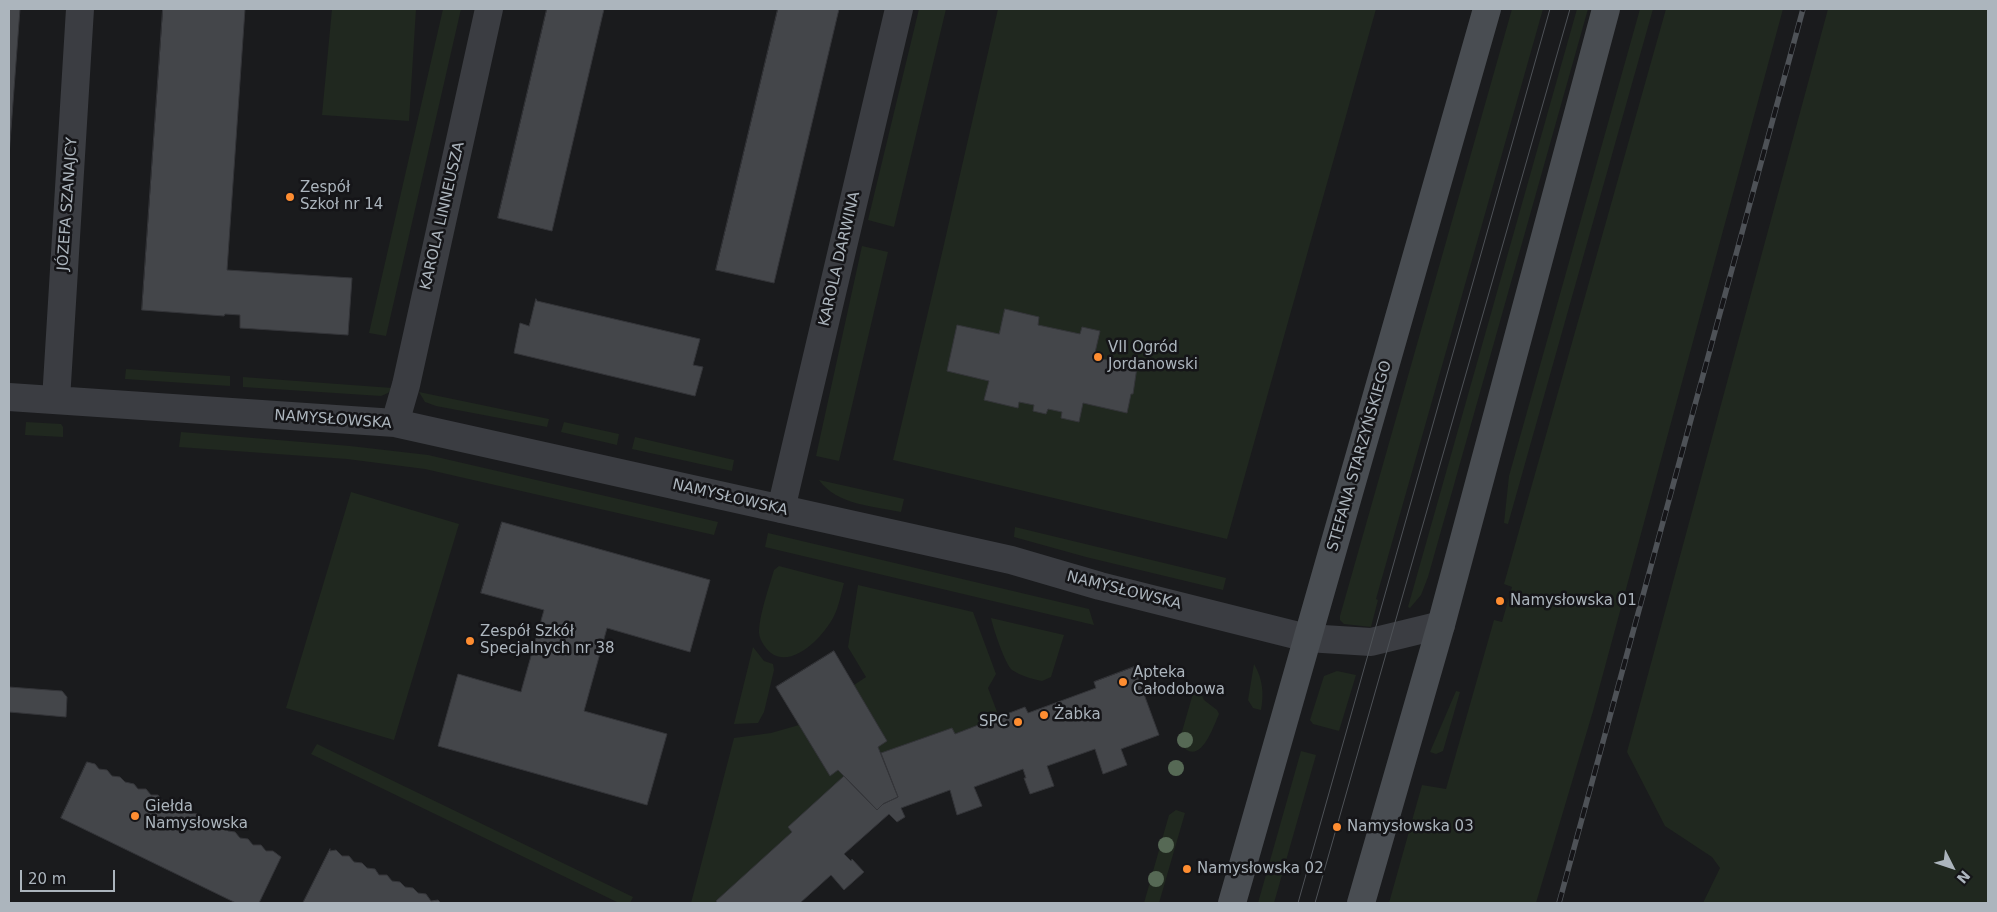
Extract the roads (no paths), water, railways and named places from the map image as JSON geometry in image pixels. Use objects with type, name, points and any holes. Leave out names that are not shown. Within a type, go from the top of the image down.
[{"type":"main road","name":"STEFANA STARZYŃSKIEGO","points":[[1232,903],[1487,9]]},
{"type":"main road","points":[[1361,903],[1441,625],[1606,9]]},
{"type":"street","name":"JÓZEFA SZANAJCY","points":[[56,400],[80,9]]},
{"type":"street","name":"KAROLA LINNEUSZA","points":[[395,423],[406,385],[489,9]]},
{"type":"street","name":"KAROLA DARWINA","points":[[781,509],[899,9]]},
{"type":"street","name":"NAMYSŁOWSKA","points":[[9,397],[395,423],[1010,560],[1100,586],[1307,638],[1371,642],[1441,625]]},
{"type":"tram line","points":[[1298,903],[1550,9]]},
{"type":"tram line","points":[[1315,903],[1570,9]]},
{"type":"railway","points":[[1559,903],[1803,9]]},
{"type":"place","name":"Zespół Szkoł nr 14","points":[[290,197]]},
{"type":"place","name":"VII Ogród Jordanowski","points":[[1098,357]]},
{"type":"place","name":"Namysłowska 01","points":[[1500,601]]},
{"type":"place","name":"Zespół Szkół Specjalnych nr 38","points":[[470,641]]},
{"type":"place","name":"Apteka Całodobowa","points":[[1123,682]]},
{"type":"place","name":"Żabka","points":[[1044,715]]},
{"type":"place","name":"SPC","points":[[1018,722]]},
{"type":"place","name":"Giełda Namysłowska","points":[[135,816]]},
{"type":"place","name":"Namysłowska 03","points":[[1337,827]]},
{"type":"place","name":"Namysłowska 02","points":[[1187,869]]}]
